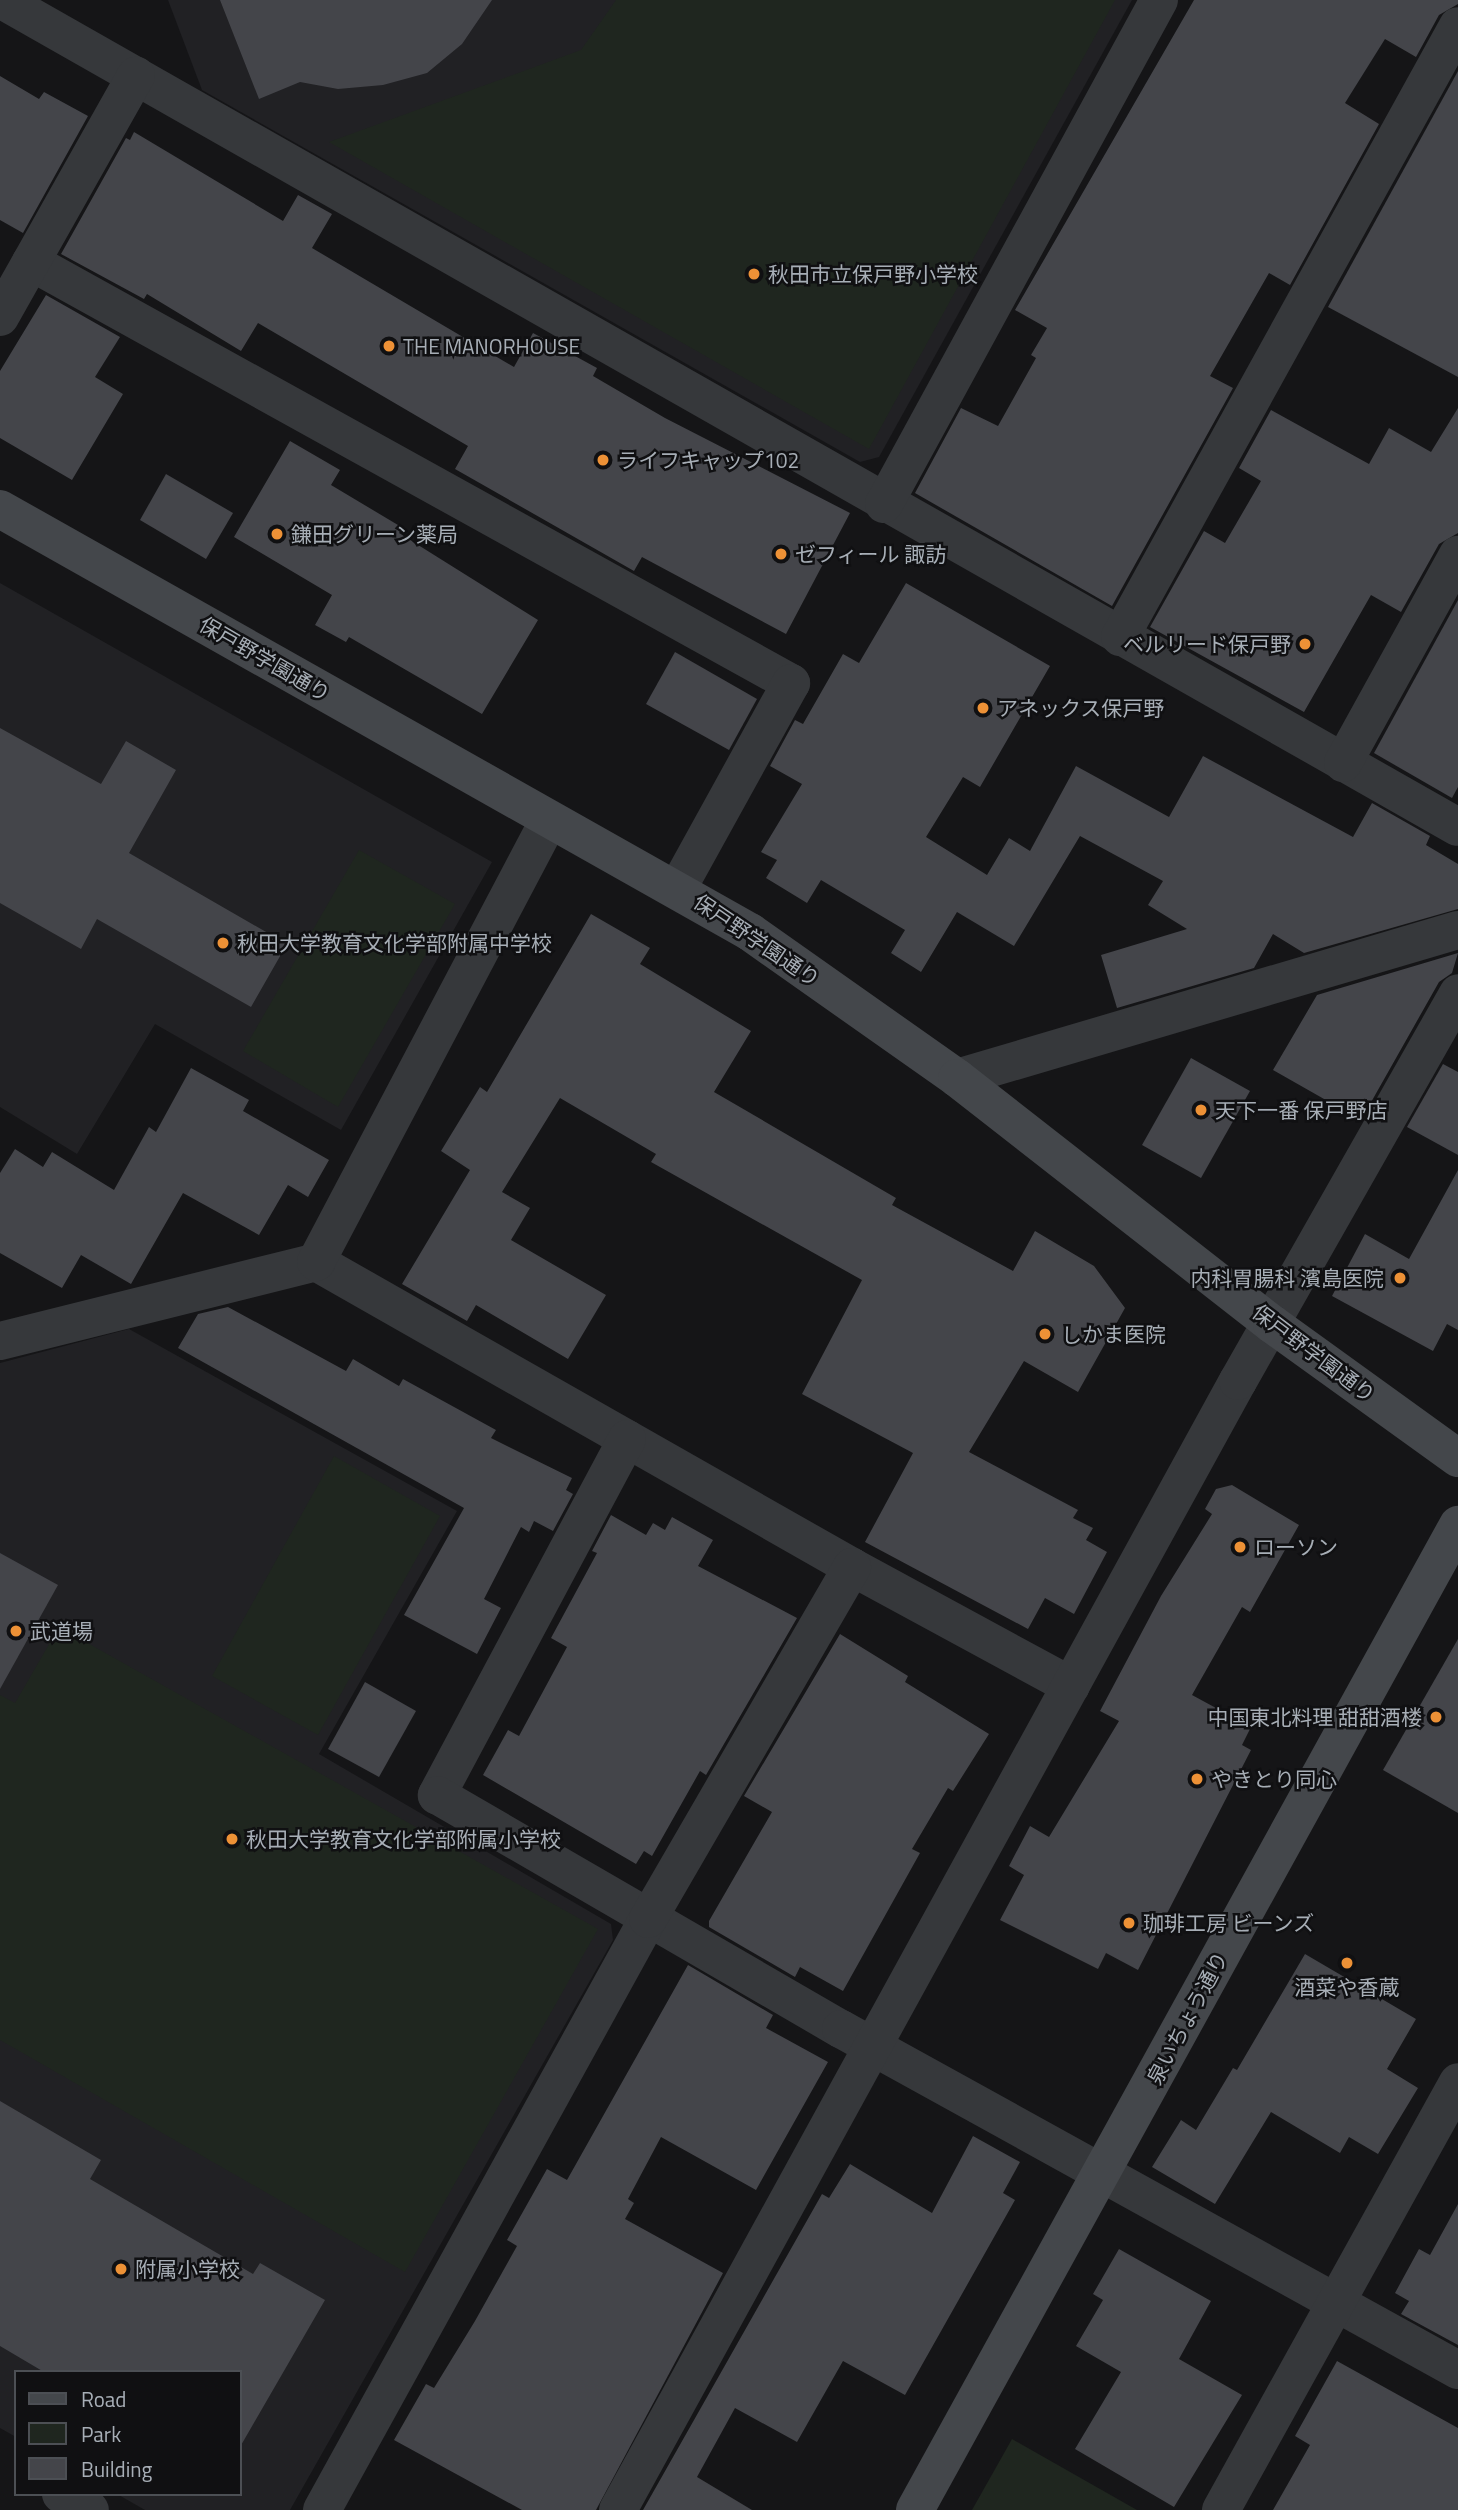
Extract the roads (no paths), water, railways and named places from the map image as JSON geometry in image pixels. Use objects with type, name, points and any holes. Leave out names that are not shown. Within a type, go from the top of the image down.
[{"type":"street","points":[[2,0],[884,504],[1458,827]]},
{"type":"street","points":[[884,504],[1159,0]]},
{"type":"street","points":[[1120,637],[1458,26]]},
{"type":"street","points":[[0,317],[136,76]]},
{"type":"street","points":[[31,262],[791,683],[678,888]]},
{"type":"street","name":"保戸野学園通り","points":[[0,509],[549,820],[678,888],[750,932],[957,1078],[1272,1324],[1458,1458]]},
{"type":"street","points":[[1343,763],[1458,555]]},
{"type":"street","points":[[316,1262],[549,820]]},
{"type":"street","points":[[957,1078],[1458,930]]},
{"type":"street","points":[[618,2510],[872,2045],[1458,993]]},
{"type":"street","points":[[0,1341],[316,1262],[852,1567],[1071,1686]]},
{"type":"street","points":[[627,1439],[437,1795],[648,1919],[1458,2370]]},
{"type":"street","name":"泉いちょう通り","points":[[915,2510],[1104,2173],[1458,1525]]},
{"type":"street","points":[[322,2510],[648,1919],[852,1567]]},
{"type":"street","points":[[1221,2510],[1458,2082]]},
{"type":"street","points":[[65,2496],[90,2510]]},
{"type":"place","name":"秋田市立保戸野小学校","points":[[754,274]]},
{"type":"place","name":"THE MANORHOUSE","points":[[389,346]]},
{"type":"place","name":"ライフキャップ102","points":[[603,460]]},
{"type":"place","name":"鎌田グリーン薬局","points":[[277,534]]},
{"type":"place","name":"ゼフィール 諏訪","points":[[781,554]]},
{"type":"place","name":"ベルリード保戸野","points":[[1305,644]]},
{"type":"place","name":"アネックス保戸野","points":[[983,708]]},
{"type":"place","name":"秋田大学教育文化学部附属中学校","points":[[223,943]]},
{"type":"place","name":"天下一番 保戸野店","points":[[1201,1110]]},
{"type":"place","name":"内科胃腸科 濱島医院","points":[[1400,1278]]},
{"type":"place","name":"しかま医院","points":[[1045,1334]]},
{"type":"place","name":"ローソン","points":[[1240,1547]]},
{"type":"place","name":"武道場","points":[[16,1631]]},
{"type":"place","name":"中国東北料理 甜甜酒楼","points":[[1436,1717]]},
{"type":"place","name":"やきとり同心","points":[[1197,1779]]},
{"type":"place","name":"秋田大学教育文化学部附属小学校","points":[[232,1839]]},
{"type":"place","name":"珈琲工房 ビーンズ","points":[[1129,1923]]},
{"type":"place","name":"酒菜や香蔵","points":[[1347,1963]]},
{"type":"place","name":"附属小学校","points":[[121,2269]]}]
